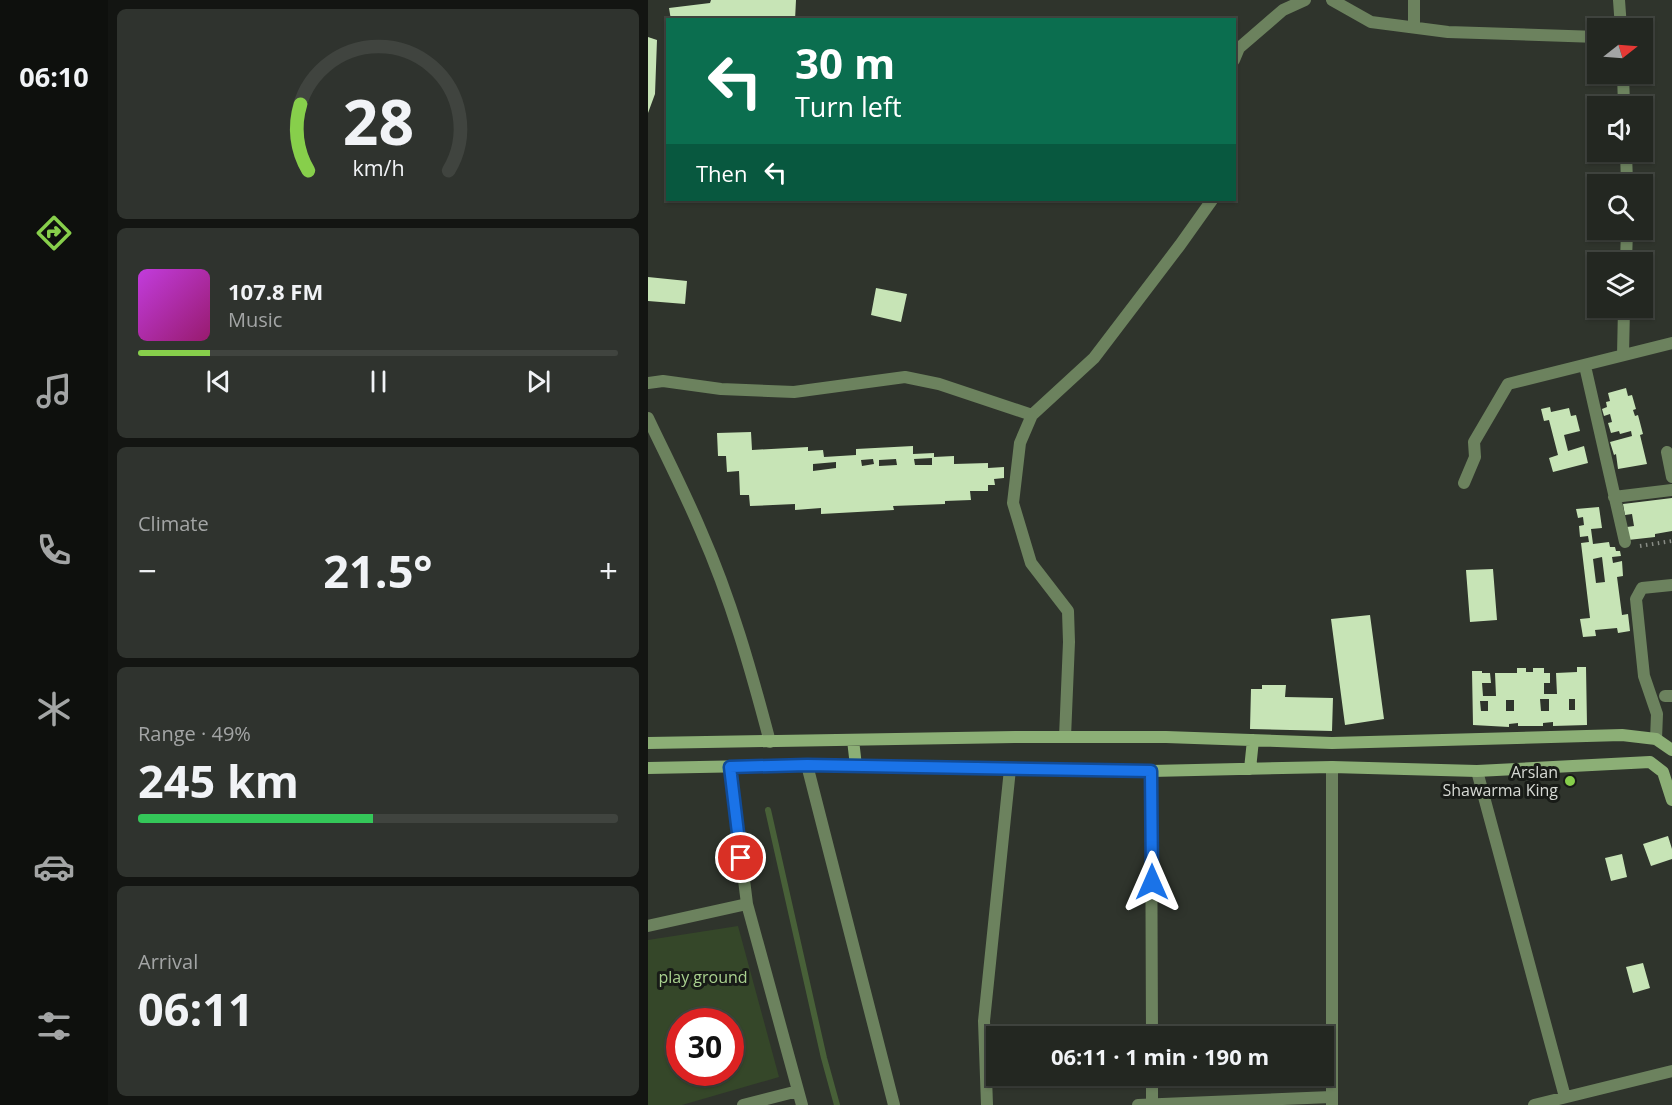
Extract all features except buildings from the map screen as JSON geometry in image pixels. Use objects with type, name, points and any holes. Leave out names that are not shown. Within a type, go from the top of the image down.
[{"type":"street","points":[[1236,55],[1239,48],[1283,10],[1305,0]]},
{"type":"street","points":[[1332,0],[1371,22],[1448,32],[1587,37]]},
{"type":"street","points":[[1414,0],[1414,27]]},
{"type":"street","points":[[1619,0],[1620,18]]},
{"type":"street","points":[[1065,737],[1068,611],[1031,563],[1013,503],[1020,443],[1032,414],[1094,358],[1211,201]]},
{"type":"street","points":[[1623,355],[1624,318]]},
{"type":"street","points":[[1464,483],[1475,457],[1474,442],[1508,384],[1672,343]]},
{"type":"street","points":[[1585,366],[1625,542]]},
{"type":"street","points":[[648,383],[663,381],[721,389],[794,392],[904,377],[939,384],[1032,414]]},
{"type":"street","points":[[648,418],[701,531],[726,595],[744,647],[770,742]]},
{"type":"street","points":[[1666,452],[1672,477]]},
{"type":"street","points":[[1614,497],[1672,490]]},
{"type":"street","points":[[1656,739],[1657,714],[1644,676],[1636,599],[1642,588],[1672,585]]},
{"type":"street","points":[[648,743],[1065,737],[1166,737],[1332,743],[1622,735],[1656,739],[1672,750]]},
{"type":"street","points":[[853,740],[856,766]]},
{"type":"street","points":[[1250,769],[1252,740]]},
{"type":"street","points":[[648,768],[807,765],[1151,771],[1332,767],[1477,771],[1650,762],[1663,772],[1672,797]]},
{"type":"street","points":[[807,765],[894,1105]]},
{"type":"street","points":[[730,767],[747,904],[802,1105]]},
{"type":"street","points":[[1138,1105],[1332,1101],[1332,767]]},
{"type":"street","points":[[987,1105],[984,1021],[1010,769]]},
{"type":"street","points":[[1151,771],[1152,1026]]},
{"type":"street","points":[[1477,771],[1565,1097]]},
{"type":"street","points":[[648,926],[747,904]]},
{"type":"street","points":[[1534,1105],[1672,1071]]},
{"type":"street","points":[[1152,1086],[1152,1104]]},
{"type":"street","points":[[743,1105],[798,1090]]},
{"type":"path","points":[[1625,542],[1633,547],[1672,541]]},
{"type":"green space","name":"play ground","points":[[738,926],[779,1077],[682,1105],[648,1105],[648,940]]},
{"type":"waterway","points":[[768,810],[824,1058],[837,1105]]},
{"type":"place","name":"Arslan Shawarma King","points":[[1570,781]]},
{"type":"route","points":[[741,858],[730,767],[807,765],[1151,771],[1152,882]]}]
